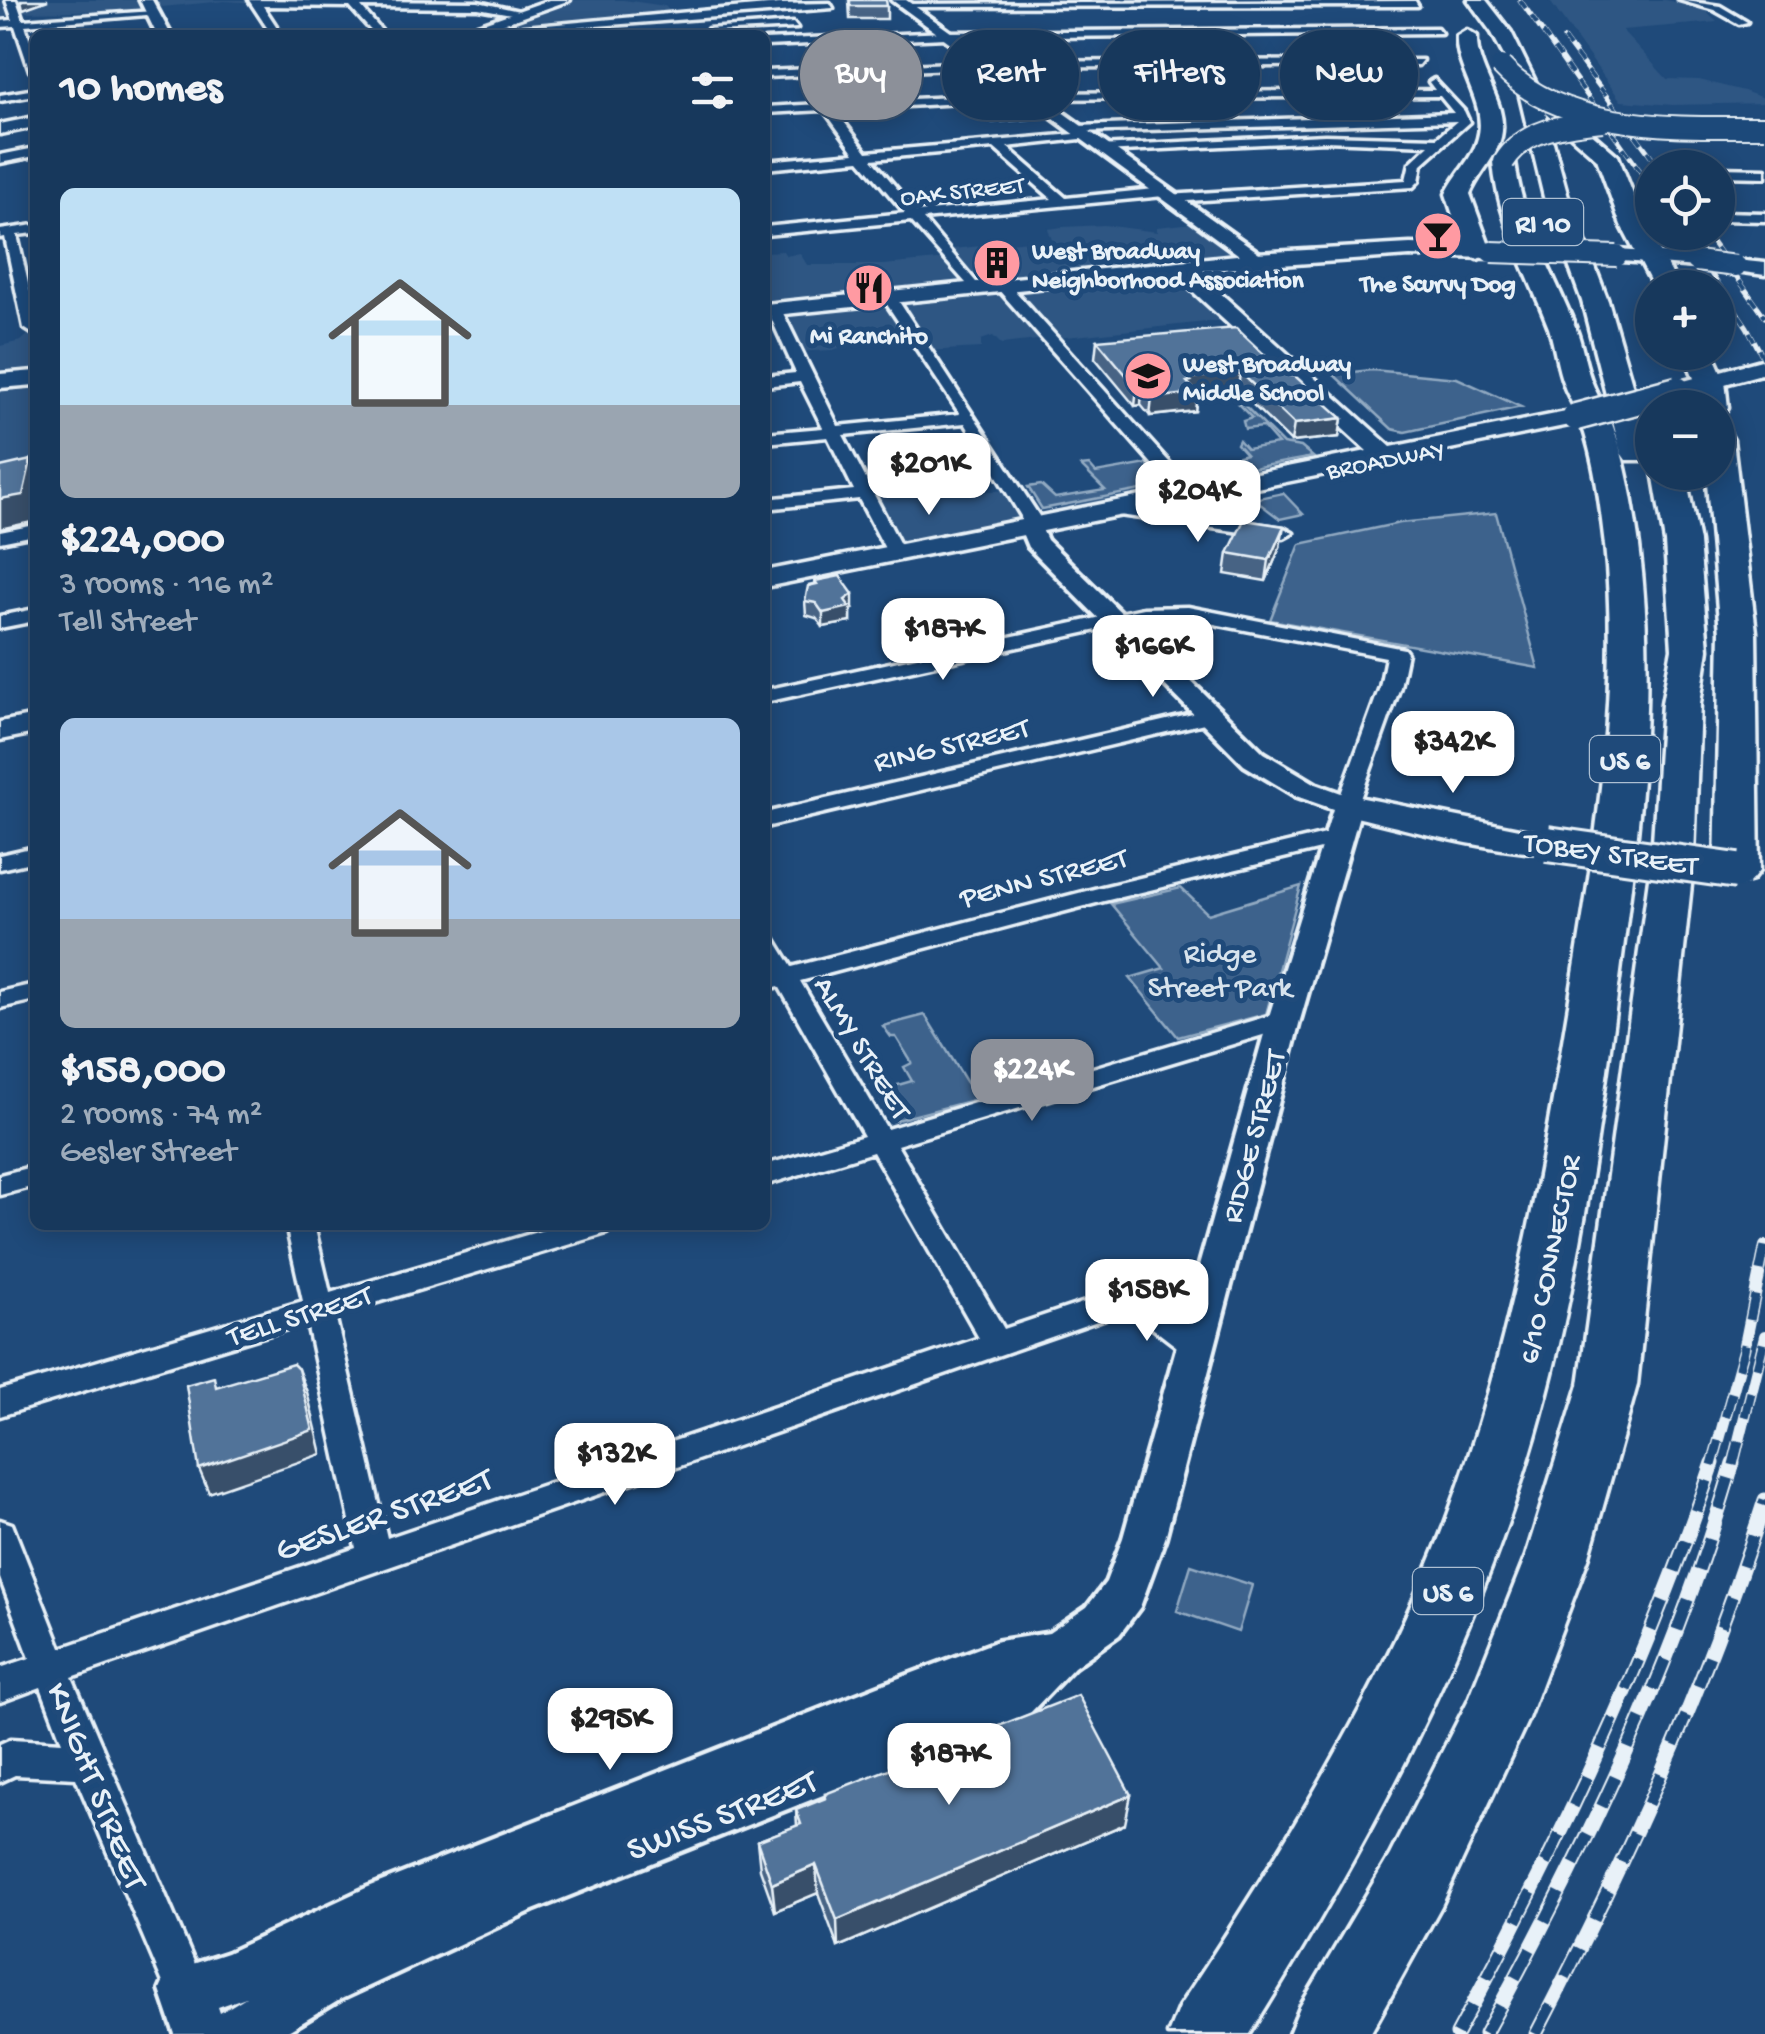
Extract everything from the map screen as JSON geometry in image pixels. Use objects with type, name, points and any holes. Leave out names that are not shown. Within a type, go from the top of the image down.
[{"type":"highway","points":[[1488,0],[1518,34],[1542,76],[1576,95],[1640,108],[1765,123]]},
{"type":"highway","points":[[1465,14],[1511,81],[1525,90],[1588,112],[1678,125],[1765,123]]},
{"type":"highway","points":[[1465,14],[1468,58],[1491,125],[1485,148],[1458,194],[1485,252]]},
{"type":"highway","name":"RI 10","points":[[1465,14],[1504,36],[1528,86],[1556,197],[1594,301],[1649,498],[1681,703]]},
{"type":"highway","name":"RI 10","points":[[1465,14],[1518,137],[1577,319],[1595,387],[1595,416]]},
{"type":"highway","points":[[1528,86],[1605,152],[1657,270]]},
{"type":"highway","points":[[1595,416],[1558,402],[1509,245],[1514,205],[1504,162],[1510,150],[1525,140],[1568,126],[1661,116],[1765,123]]},
{"type":"highway","name":"US 6","points":[[1595,416],[1622,313],[1574,186],[1571,153],[1585,139],[1642,124],[1765,123]]},
{"type":"highway","name":"6/10 CONNECTOR","points":[[1206,2034],[1329,1833],[1439,1613],[1503,1446],[1544,1296],[1578,1104],[1622,793],[1628,718],[1624,573],[1595,416]]},
{"type":"highway","name":"US 6","points":[[1327,2034],[1406,1895],[1529,1640],[1588,1466],[1608,1386],[1673,857],[1681,703],[1690,649],[1688,601],[1672,490]]},
{"type":"highway","points":[[1688,490],[1739,658]]},
{"type":"highway","points":[[1724,490],[1734,571],[1751,874]]},
{"type":"main road","points":[[472,30],[563,0]]},
{"type":"main road","points":[[0,128],[30,123]]},
{"type":"main road","points":[[770,309],[1256,259],[1397,251],[1617,256],[1765,269]]},
{"type":"main road","points":[[1180,268],[1388,457]]},
{"type":"main road","name":"BROADWAY","points":[[1720,390],[1763,367]]},
{"type":"main road","points":[[0,381],[30,378]]},
{"type":"main road","name":"BROADWAY","points":[[770,579],[1595,416],[1635,403]]},
{"type":"main road","points":[[0,731],[30,725]]},
{"type":"main road","name":"TOBEY STREET","points":[[1343,822],[1475,833],[1751,874]]},
{"type":"street","points":[[11,0],[28,51]]},
{"type":"street","points":[[146,0],[162,30]]},
{"type":"street","points":[[707,0],[779,7]]},
{"type":"street","points":[[1684,0],[1717,8],[1742,22]]},
{"type":"street","points":[[255,2],[478,5],[523,13]]},
{"type":"street","points":[[255,2],[275,30]]},
{"type":"street","points":[[903,4],[1414,2],[1432,41]]},
{"type":"street","points":[[1216,3],[1233,30]]},
{"type":"street","points":[[353,4],[376,30]]},
{"type":"street","points":[[903,4],[942,32]]},
{"type":"street","points":[[507,30],[830,6]]},
{"type":"street","points":[[0,24],[154,14]]},
{"type":"street","points":[[898,21],[927,20]]},
{"type":"street","points":[[702,29],[806,25]]},
{"type":"street","points":[[1260,34],[1432,41]]},
{"type":"street","points":[[770,43],[942,35]]},
{"type":"street","points":[[1103,148],[1325,138],[1439,142],[1461,125],[1462,116],[1418,62],[1432,41]]},
{"type":"street","points":[[795,42],[800,53]]},
{"type":"street","points":[[770,74],[800,72]]},
{"type":"street","points":[[1260,74],[1290,122]]},
{"type":"street","points":[[0,98],[30,93]]},
{"type":"street","points":[[1079,96],[1443,93]]},
{"type":"street","points":[[770,110],[800,108]]},
{"type":"street","points":[[770,165],[929,150],[969,141],[997,144],[1082,132],[1462,116]]},
{"type":"street","points":[[836,120],[974,288]]},
{"type":"street","points":[[1065,120],[1256,259]]},
{"type":"street","points":[[1678,133],[1765,123]]},
{"type":"street","points":[[918,138],[929,150]]},
{"type":"street","name":"OAK STREET","points":[[770,231],[1063,202],[1409,184],[1414,181],[1416,163],[1439,142]]},
{"type":"street","points":[[997,144],[1063,202]]},
{"type":"street","points":[[0,159],[30,153]]},
{"type":"street","points":[[1735,172],[1765,173]]},
{"type":"street","points":[[1735,216],[1765,217]]},
{"type":"street","points":[[30,230],[5,233],[18,298],[30,321]]},
{"type":"street","points":[[1002,284],[1190,496]]},
{"type":"street","name":"TOBEY STREET","points":[[888,296],[1030,516],[1036,542],[1122,617],[1254,759],[1343,822]]},
{"type":"street","points":[[770,309],[896,554]]},
{"type":"street","points":[[770,380],[805,377]]},
{"type":"street","points":[[770,438],[970,418]]},
{"type":"street","points":[[770,503],[864,494]]},
{"type":"street","points":[[1118,510],[1284,533]]},
{"type":"street","points":[[0,537],[30,531]]},
{"type":"street","name":"RIDGE STREET","points":[[1058,1652],[1103,1621],[1124,1593],[1144,1538],[1284,1020],[1343,822],[1390,688],[1397,653],[1188,613],[1122,617]]},
{"type":"street","points":[[0,622],[30,616]]},
{"type":"street","points":[[770,695],[1122,617]]},
{"type":"street","name":"RING STREET","points":[[770,819],[1210,716]]},
{"type":"street","name":"PENN STREET","points":[[775,980],[1102,894],[1343,822]]},
{"type":"street","points":[[0,862],[30,855]]},
{"type":"street","name":"ALMY STREET","points":[[775,980],[882,1140],[998,1344]]},
{"type":"street","points":[[0,1000],[30,993]]},
{"type":"street","points":[[770,1174],[1284,1020]]},
{"type":"street","points":[[0,1185],[30,1177]]},
{"type":"street","points":[[301,1230],[375,1557]]},
{"type":"street","name":"TELL STREET","points":[[0,1403],[581,1230]]},
{"type":"street","name":"GESLER STREET","points":[[0,1686],[1132,1297],[1214,1277]]},
{"type":"street","points":[[1132,1297],[1196,1344]]},
{"type":"street","name":"KNIGHT STREET","points":[[0,1534],[87,1761],[193,2012]]},
{"type":"street","name":"SWISS STREET","points":[[193,2012],[233,1976],[418,1892],[998,1662],[1058,1652]]},
{"type":"street","name":"SWISS STREET","points":[[234,2034],[323,1981],[520,1890],[1014,1698],[1058,1652]]},
{"type":"street","points":[[0,1764],[11,1757],[87,1761]]},
{"type":"shaded area","points":[[0,0],[254,0],[256,3],[225,1],[151,8],[152,14],[92,18],[85,11],[15,12],[17,23],[0,24]]},
{"type":"shaded area","points":[[559,0],[624,0],[665,6],[674,16],[492,30],[472,30]]},
{"type":"shaded area","points":[[1549,0],[1666,0],[1702,8],[1717,22],[1622,30],[1667,79],[1699,80],[1744,91],[1763,98],[1765,103],[1673,105],[1621,101]]},
{"type":"shaded area","points":[[1202,222],[1252,258],[1180,266],[1234,319],[1001,344],[993,336],[981,340],[981,348],[925,351],[910,334],[869,338],[833,350],[795,352],[770,309],[770,252],[783,251],[786,256],[800,253],[807,265],[883,265],[949,259],[943,250],[1039,240],[1049,246],[1053,243],[1048,229],[1104,225],[1157,232],[1157,227]]},
{"type":"shaded area","points":[[30,333],[30,530],[0,536],[0,346],[21,341]]},
{"type":"shaded area","points":[[961,482],[968,492],[1016,490],[1038,523],[893,551],[863,491]]},
{"type":"green space","points":[[1372,370],[1457,378],[1521,407],[1405,432],[1392,429],[1333,374]]},
{"type":"green space","points":[[1242,403],[1283,444],[1301,447],[1313,457],[1236,471],[1226,469],[1232,463],[1229,459],[1246,454],[1237,444],[1239,440],[1247,449],[1278,444],[1263,427],[1245,429],[1243,421],[1252,418],[1238,404]]},
{"type":"green space","points":[[1147,464],[1167,485],[1042,509],[1028,487],[1041,485],[1055,498],[1105,490],[1081,466],[1089,465],[1096,473]]},
{"type":"green space","points":[[1283,493],[1303,514],[1280,519],[1259,503],[1229,510],[1243,524],[1182,514]]},
{"type":"green space","points":[[1496,513],[1538,668],[1270,620],[1300,544],[1400,523]]},
{"type":"green space","name":"Ridge Street Park","points":[[1301,886],[1266,1014],[1178,1037],[1130,978],[1164,968],[1111,904],[1181,888],[1208,914]]},
{"type":"green space","points":[[925,1015],[977,1099],[893,1121],[867,1075],[876,1078],[884,1089],[912,1081],[904,1067],[912,1063],[896,1037],[891,1037],[883,1026]]},
{"type":"green space","points":[[1191,1565],[1252,1585],[1238,1632],[1177,1611]]},
{"type":"building","points":[[850,0],[886,0],[887,6],[850,6]]},
{"type":"building","points":[[1236,328],[1286,375],[1295,376],[1342,418],[1294,424],[1240,372],[1188,378],[1197,393],[1152,398],[1142,387],[1137,388],[1097,340]]},
{"type":"building","points":[[30,460],[23,495],[0,499],[0,467]]},
{"type":"building","points":[[1244,520],[1284,526],[1269,560],[1228,553]]},
{"type":"building","points":[[840,576],[853,594],[845,600],[850,607],[823,613],[816,603],[805,601],[808,586],[817,584],[815,581]]},
{"type":"building","points":[[293,1364],[298,1369],[313,1430],[199,1469],[186,1385],[214,1377],[216,1387]]},
{"type":"building","points":[[1078,1695],[1131,1795],[837,1920],[816,1865],[772,1884],[757,1841],[801,1824],[796,1810],[826,1798],[825,1794]]},
{"type":"railway","points":[[1520,0],[1635,164]]},
{"type":"railway","points":[[1564,39],[1647,150]]},
{"type":"railway","points":[[1695,250],[1765,361]]},
{"type":"railway","points":[[1718,250],[1765,317]]},
{"type":"railway","points":[[1712,1465],[1744,1350],[1765,1246]]},
{"type":"railway","points":[[1733,1465],[1765,1336]]},
{"type":"railway","points":[[1457,2034],[1530,1895],[1629,1683],[1713,1463]]},
{"type":"railway","points":[[1485,2034],[1558,1896],[1625,1755],[1684,1611],[1733,1463]]},
{"type":"railway","points":[[1536,2034],[1662,1772],[1717,1638],[1765,1500]]},
{"type":"place","name":"The Scurvy Dog","points":[[1438,236]]},
{"type":"place","name":"West Broadway Neighborhood Association","points":[[997,263]]},
{"type":"place","name":"Mi Ranchito","points":[[869,288]]},
{"type":"place","name":"West Broadway Middle School","points":[[1148,376]]}]
